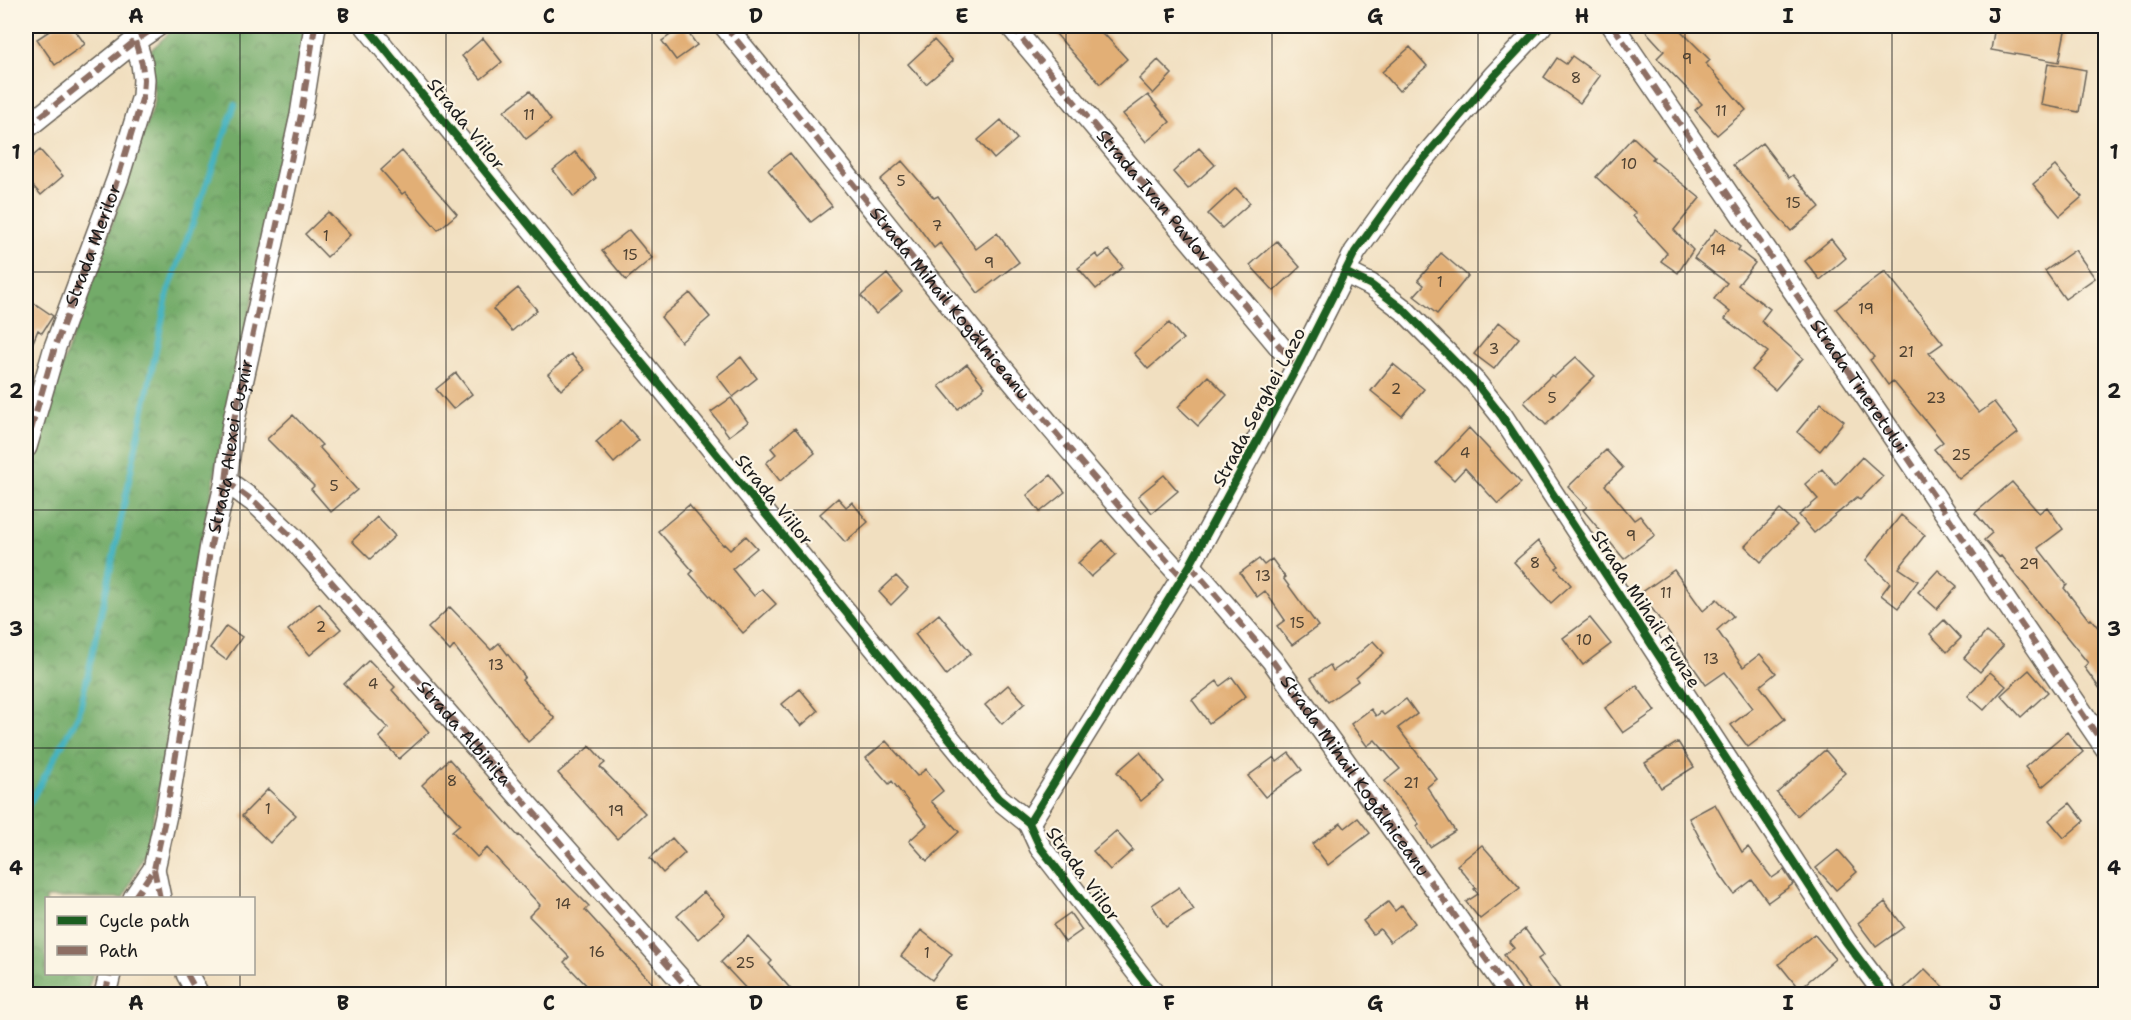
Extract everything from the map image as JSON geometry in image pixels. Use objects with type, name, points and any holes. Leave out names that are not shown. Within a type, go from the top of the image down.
[{"type":"street","points":[[26,128],[157,26]]},
{"type":"street","name":"Strada Alexei Cușnir","points":[[154,869],[166,814],[211,545],[226,481],[233,424],[301,115],[315,26]]},
{"type":"street","name":"Strada Viilor","points":[[366,26],[998,798],[1029,822],[1040,847],[1154,994]]},
{"type":"street","name":"Strada Mihail Kogălniceanu","points":[[724,26],[954,311],[1109,497],[1186,571],[1272,660],[1511,994]]},
{"type":"street","name":"Strada Ivan Pavlov","points":[[1011,26],[1297,368]]},
{"type":"street","name":"Strada Serghei Lazo","points":[[1029,822],[1186,571],[1297,368],[1355,252],[1414,170],[1493,77],[1541,26]]},
{"type":"street","name":"Strada Tineretului","points":[[1613,26],[2106,748]]},
{"type":"street","name":"Strada Merilor","points":[[26,447],[55,347],[118,178],[143,96],[142,64],[135,41]]},
{"type":"street","name":"Strada Mihail Frunze","points":[[1346,273],[1371,285],[1404,310],[1475,381],[1502,416],[1846,942],[1885,994]]},
{"type":"street","name":"Strada Albinița","points":[[226,481],[256,503],[307,553],[693,994]]},
{"type":"street","points":[[135,897],[154,869]]},
{"type":"street","points":[[154,869],[160,897]]},
{"type":"street","points":[[105,994],[110,975]]},
{"type":"street","points":[[188,975],[198,994]]},
{"type":"green space","points":[[306,26],[304,60],[216,469],[149,842],[124,897],[45,897],[45,975],[93,975],[86,994],[26,994],[26,469],[155,101],[151,68],[146,55],[175,27]]},
{"type":"building","points":[[57,26],[72,26],[85,44],[55,65],[37,39]]},
{"type":"building","points":[[683,26],[697,45],[676,60],[662,41]]},
{"type":"building","points":[[1049,26],[1094,26],[1127,59],[1100,84]]},
{"type":"building","points":[[1641,26],[1676,26],[1710,60],[1706,64],[1746,110],[1717,135],[1695,110],[1702,104],[1657,58],[1664,51]]},
{"type":"building","points":[[1995,26],[2066,26],[2059,62],[1991,50]]},
{"type":"building","points":[[483,38],[502,62],[481,79],[462,56]]},
{"type":"building","points":[[934,40],[953,61],[926,84],[908,64]]},
{"type":"building","points":[[1410,47],[1427,66],[1399,91],[1382,72]]},
{"type":"building","points":[[1572,56],[1600,76],[1580,103],[1544,77],[1557,58],[1566,64]]},
{"type":"building","points":[[1158,60],[1172,74],[1153,94],[1139,79]]},
{"type":"building","points":[[2048,63],[2086,70],[2079,112],[2041,105]]},
{"type":"building","points":[[530,91],[551,120],[526,139],[504,111]]},
{"type":"building","points":[[1148,95],[1170,122],[1146,142],[1123,114]]},
{"type":"building","points":[[1001,120],[1017,139],[994,159],[978,140]]},
{"type":"building","points":[[1633,137],[1654,157],[1652,159],[1700,198],[1674,230],[1693,250],[1678,273],[1661,261],[1667,253],[1633,216],[1636,213],[1596,177]]},
{"type":"building","points":[[1762,143],[1789,178],[1793,175],[1820,207],[1791,231],[1733,165]]},
{"type":"building","points":[[1199,148],[1215,165],[1188,189],[1173,172]]},
{"type":"building","points":[[40,150],[63,176],[41,195],[26,178],[26,162]]},
{"type":"building","points":[[402,151],[457,214],[438,230],[405,192],[402,194],[381,170]]},
{"type":"building","points":[[575,152],[596,178],[574,197],[553,170]]},
{"type":"building","points":[[790,153],[832,206],[811,222],[768,170]]},
{"type":"building","points":[[902,161],[934,198],[938,196],[976,249],[997,233],[1019,262],[978,293],[940,243],[934,248],[880,180]]},
{"type":"building","points":[[2055,166],[2082,197],[2060,216],[2033,184]]},
{"type":"building","points":[[1236,188],[1250,203],[1222,228],[1208,214]]},
{"type":"building","points":[[328,212],[350,235],[327,257],[305,234]]},
{"type":"building","points":[[1716,229],[1740,247],[1738,250],[1755,263],[1738,285],[1770,309],[1761,321],[1803,358],[1775,390],[1752,370],[1768,352],[1725,319],[1730,312],[1714,299],[1727,283],[1694,258]]},
{"type":"building","points":[[629,230],[652,258],[626,280],[602,251]]},
{"type":"building","points":[[1831,239],[1846,258],[1820,280],[1805,261]]},
{"type":"building","points":[[1277,241],[1300,267],[1274,291],[1250,265]]},
{"type":"building","points":[[1109,250],[1123,267],[1096,289],[1078,268],[1096,254],[1099,258]]},
{"type":"building","points":[[2075,250],[2095,278],[2065,299],[2045,271]]},
{"type":"building","points":[[1441,253],[1468,276],[1437,314],[1414,296],[1424,285],[1418,280]]},
{"type":"building","points":[[1885,271],[1943,343],[1929,353],[1979,413],[1994,402],[2018,433],[1959,479],[1934,449],[1943,442],[1893,381],[1888,385],[1870,360],[1874,357],[1836,309]]},
{"type":"building","points":[[887,274],[902,292],[876,314],[861,296]]},
{"type":"building","points":[[518,288],[537,310],[512,331],[493,309]]},
{"type":"building","points":[[690,293],[710,317],[681,342],[661,317]]},
{"type":"building","points":[[34,303],[53,316],[42,333],[38,330],[26,359],[26,316]]},
{"type":"building","points":[[1499,322],[1519,338],[1494,369],[1474,354]]},
{"type":"building","points":[[1169,323],[1183,339],[1148,369],[1134,353]]},
{"type":"building","points":[[571,354],[585,370],[561,390],[548,374]]},
{"type":"building","points":[[741,357],[757,378],[733,397],[717,376]]},
{"type":"building","points":[[1576,357],[1595,376],[1546,425],[1524,402],[1552,375],[1554,377]]},
{"type":"building","points":[[967,364],[985,387],[958,409],[939,386]]},
{"type":"building","points":[[1393,364],[1424,389],[1402,416],[1371,391]]},
{"type":"building","points":[[456,373],[472,394],[453,409],[436,389]]},
{"type":"building","points":[[1208,376],[1227,395],[1198,426],[1178,407]]},
{"type":"building","points":[[731,398],[748,422],[729,436],[711,412]]},
{"type":"building","points":[[1821,403],[1844,421],[1820,451],[1797,432]]},
{"type":"building","points":[[293,415],[322,445],[319,447],[357,490],[331,512],[311,489],[314,486],[267,439]]},
{"type":"building","points":[[621,420],[639,440],[614,463],[596,442]]},
{"type":"building","points":[[795,428],[815,453],[780,481],[766,463],[776,454],[771,448]]},
{"type":"building","points":[[1469,428],[1521,483],[1498,504],[1465,468],[1454,480],[1436,463]]},
{"type":"building","points":[[1606,450],[1623,468],[1605,485],[1634,520],[1640,516],[1655,535],[1624,559],[1583,510],[1587,507],[1568,487]]},
{"type":"building","points":[[1862,457],[1883,476],[1860,500],[1857,497],[1814,533],[1799,515],[1818,499],[1805,484],[1822,469],[1836,485]]},
{"type":"building","points":[[1051,475],[1065,492],[1040,512],[1027,495]]},
{"type":"building","points":[[1164,475],[1178,491],[1152,513],[1138,496]]},
{"type":"building","points":[[2012,482],[2039,513],[2047,507],[2063,529],[2038,548],[2067,585],[2064,588],[2089,620],[2091,619],[2106,637],[2106,697],[2084,667],[2088,663],[2001,556],[1999,557],[1984,540],[1992,533],[1975,513]]},
{"type":"building","points":[[838,498],[846,507],[852,502],[868,522],[845,542],[820,514]]},
{"type":"building","points":[[689,505],[723,545],[730,550],[746,536],[757,548],[732,569],[754,596],[762,589],[776,604],[743,633],[690,574],[693,571],[658,531]]},
{"type":"building","points":[[1780,510],[1797,525],[1761,562],[1745,546]]},
{"type":"building","points":[[1901,515],[1925,535],[1899,568],[1918,581],[1898,608],[1881,595],[1890,583],[1866,560]]},
{"type":"building","points":[[377,517],[395,536],[370,559],[352,541]]},
{"type":"building","points":[[1103,540],[1116,555],[1091,577],[1078,563]]},
{"type":"building","points":[[1538,541],[1559,566],[1556,568],[1571,585],[1551,603],[1514,562]]},
{"type":"building","points":[[1259,559],[1264,565],[1272,559],[1318,626],[1292,645],[1277,626],[1285,620],[1265,591],[1257,597],[1240,573]]},
{"type":"building","points":[[1674,570],[1703,611],[1717,599],[1733,616],[1717,630],[1743,667],[1760,654],[1776,673],[1760,686],[1785,719],[1748,747],[1731,725],[1753,708],[1725,672],[1706,685],[1641,593]]},
{"type":"building","points":[[1938,570],[1957,586],[1937,609],[1918,592]]},
{"type":"building","points":[[896,576],[908,588],[891,605],[879,592]]},
{"type":"building","points":[[319,603],[341,629],[310,655],[288,630]]},
{"type":"building","points":[[450,607],[491,650],[499,643],[525,677],[522,680],[555,719],[528,742],[454,646],[450,651],[428,628]]},
{"type":"building","points":[[939,614],[971,653],[946,675],[915,634]]},
{"type":"building","points":[[1590,618],[1611,644],[1583,665],[1563,638]]},
{"type":"building","points":[[1944,620],[1961,638],[1947,652],[1930,634]]},
{"type":"building","points":[[226,626],[242,637],[226,660],[210,648]]},
{"type":"building","points":[[1986,632],[2003,646],[1980,672],[1964,658]]},
{"type":"building","points":[[1373,641],[1384,653],[1356,678],[1358,681],[1328,702],[1311,678],[1330,665],[1333,671],[1346,664]]},
{"type":"building","points":[[369,660],[395,687],[392,690],[429,732],[399,759],[379,737],[388,728],[344,684]]},
{"type":"building","points":[[2029,670],[2048,692],[2021,717],[2001,695]]},
{"type":"building","points":[[1990,672],[2006,686],[1984,710],[1968,696]]},
{"type":"building","points":[[1232,677],[1246,696],[1209,723],[1192,700],[1217,681],[1220,686]]},
{"type":"building","points":[[1008,685],[1025,703],[1002,724],[985,705]]},
{"type":"building","points":[[1637,686],[1655,711],[1623,733],[1605,708]]},
{"type":"building","points":[[800,689],[818,711],[801,726],[782,704]]},
{"type":"building","points":[[1406,699],[1417,714],[1398,728],[1437,779],[1427,787],[1455,831],[1430,847],[1416,826],[1419,824],[1385,781],[1400,769],[1375,740],[1367,746],[1351,724],[1371,709],[1376,716],[1381,712],[1384,715]]},
{"type":"building","points":[[2067,732],[2083,752],[2042,787],[2025,767]]},
{"type":"building","points":[[886,741],[917,776],[926,769],[943,791],[931,801],[959,832],[927,861],[909,841],[927,825],[892,781],[889,784],[866,758]]},
{"type":"building","points":[[1678,742],[1694,767],[1661,788],[1645,763]]},
{"type":"building","points":[[590,746],[605,763],[600,767],[645,813],[617,839],[558,773]]},
{"type":"building","points":[[1825,750],[1845,773],[1797,816],[1777,793]]},
{"type":"building","points":[[1140,752],[1164,782],[1141,801],[1117,772]]},
{"type":"building","points":[[1289,753],[1302,770],[1265,797],[1248,776],[1274,757],[1277,762]]},
{"type":"building","points":[[449,759],[518,836],[589,906],[585,910],[662,994],[595,994],[564,962],[569,957],[529,916],[540,905],[487,848],[477,857],[452,831],[460,824],[422,785]]},
{"type":"building","points":[[268,789],[296,815],[270,843],[242,816]]},
{"type":"building","points":[[2070,803],[2084,821],[2064,838],[2049,820]]},
{"type":"building","points":[[1715,804],[1742,852],[1748,847],[1772,878],[1784,870],[1793,884],[1768,902],[1752,880],[1734,894],[1717,870],[1689,818]]},
{"type":"building","points":[[1358,818],[1370,833],[1328,865],[1312,844],[1341,823],[1345,828]]},
{"type":"building","points":[[1116,831],[1133,850],[1110,870],[1093,851]]},
{"type":"building","points":[[672,838],[685,853],[663,873],[650,858]]},
{"type":"building","points":[[1482,845],[1520,888],[1480,919],[1466,902],[1478,894],[1474,889],[1476,888],[1457,865]]},
{"type":"building","points":[[1838,850],[1857,872],[1836,890],[1816,868]]},
{"type":"building","points":[[1179,887],[1194,910],[1166,927],[1152,905]]},
{"type":"building","points":[[704,892],[725,915],[698,939],[677,916]]},
{"type":"building","points":[[1388,902],[1395,911],[1402,905],[1415,923],[1390,942],[1380,929],[1373,934],[1363,921]]},
{"type":"building","points":[[1885,902],[1904,927],[1876,947],[1858,923]]},
{"type":"building","points":[[1070,913],[1082,930],[1065,942],[1053,925]]},
{"type":"building","points":[[1525,929],[1544,955],[1538,959],[1564,994],[1533,994],[1504,955],[1514,948],[1509,942]]},
{"type":"building","points":[[921,930],[952,954],[932,980],[901,956]]},
{"type":"building","points":[[1814,934],[1835,959],[1799,989],[1779,964]]},
{"type":"building","points":[[748,936],[772,961],[769,964],[795,994],[751,994],[721,962]]},
{"type":"building","points":[[1925,969],[1950,994],[1898,994]]},
{"type":"waterway","points":[[26,818],[27,808],[79,714],[168,292],[235,105]]},
{"type":"marked path","points":[[26,128],[157,26]]},
{"type":"marked path","points":[[135,897],[154,869],[166,815],[211,545],[226,481],[233,424],[301,115],[315,26]]},
{"type":"marked path","points":[[725,26],[1064,443],[1182,577]]},
{"type":"marked path","points":[[1011,26],[1297,367]]},
{"type":"marked path","points":[[1613,26],[2106,748]]},
{"type":"marked path","points":[[26,447],[55,347],[118,178],[143,96],[142,64],[135,41]]},
{"type":"marked path","points":[[226,481],[256,503],[293,538],[693,994]]},
{"type":"marked path","points":[[1190,565],[1272,660],[1511,994]]},
{"type":"marked path","points":[[154,869],[160,897]]},
{"type":"marked path","points":[[105,994],[110,975]]},
{"type":"marked path","points":[[188,975],[198,994]]},
{"type":"cycle path","points":[[366,26],[998,798],[1029,823],[1040,847],[1154,994]]},
{"type":"cycle path","points":[[1029,823],[1190,565],[1297,367],[1355,252],[1414,170],[1493,77],[1541,26]]},
{"type":"cycle path","points":[[1345,272],[1371,285],[1404,310],[1475,382],[1502,416],[1846,942],[1885,994]]}]
